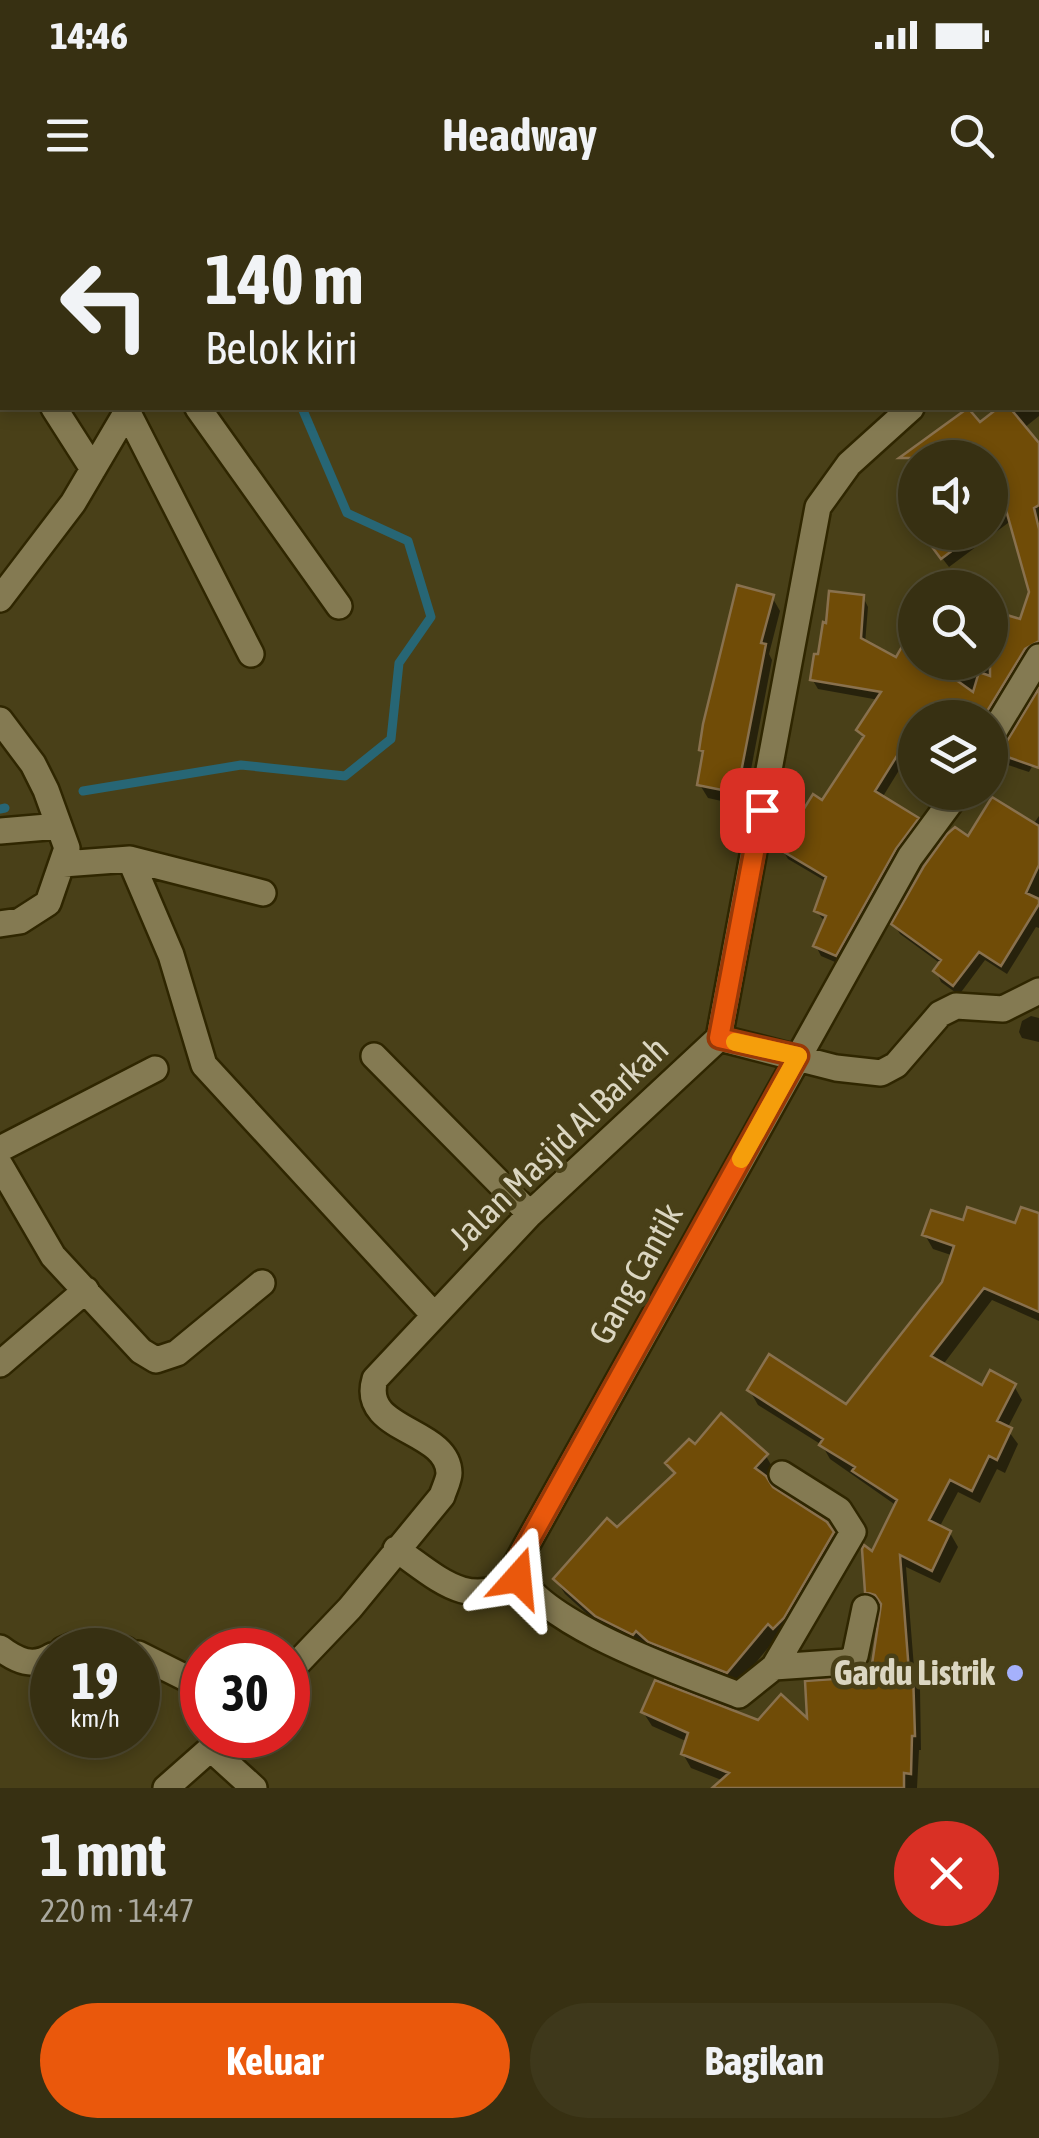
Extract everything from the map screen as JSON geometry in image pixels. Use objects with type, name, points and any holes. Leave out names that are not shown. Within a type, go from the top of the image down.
[{"type":"street","points":[[55,410],[93,469]]},
{"type":"street","points":[[0,600],[73,502],[127,410]]},
{"type":"street","points":[[129,410],[251,654]]},
{"type":"street","points":[[199,410],[339,606]]},
{"type":"street","name":"Jalan Masjid Al Barkah","points":[[310,1651],[442,1496],[449,1475],[446,1463],[431,1444],[380,1412],[372,1390],[375,1379],[530,1214],[719,1038],[818,506],[849,464],[908,410]]},
{"type":"street","points":[[1008,708],[1039,657]]},
{"type":"street","points":[[0,720],[33,764],[66,848],[48,903],[20,921],[0,924]]},
{"type":"street","name":"Gang Cantik","points":[[518,1578],[515,1566],[798,1056],[910,857],[945,810]]},
{"type":"street","points":[[0,830],[59,826]]},
{"type":"street","points":[[63,864],[130,859],[263,893]]},
{"type":"street","points":[[130,859],[172,956],[204,1066],[434,1314]]},
{"type":"street","points":[[719,1038],[836,1068],[880,1074],[896,1065],[940,1014],[956,1006],[1002,1008],[1039,991]]},
{"type":"street","points":[[374,1056],[530,1214]]},
{"type":"street","points":[[0,1149],[155,1069]]},
{"type":"street","points":[[0,1165],[53,1256],[141,1351],[156,1360],[177,1353],[262,1283]]},
{"type":"street","points":[[0,1364],[86,1290]]},
{"type":"street","points":[[396,1549],[458,1589],[488,1594],[518,1578],[561,1615],[643,1658],[739,1695],[774,1667],[854,1532],[840,1510],[782,1474]]},
{"type":"street","points":[[774,1667],[848,1662],[855,1656],[865,1608]]},
{"type":"street","points":[[0,1648],[21,1662],[30,1662]]},
{"type":"street","points":[[166,1788],[200,1758]]},
{"type":"street","points":[[231,1758],[254,1788]]},
{"type":"building","points":[[965,410],[980,422],[995,410],[1012,410],[1039,443],[1039,505],[1034,508],[1039,529],[1039,641],[1025,649],[1008,677],[1008,615],[1020,619],[1029,592],[1008,517],[1008,440],[924,440]]},
{"type":"building","points":[[934,550],[953,550],[941,559]]},
{"type":"building","points":[[737,585],[774,595],[761,643],[766,644],[737,793],[697,785],[703,724]]},
{"type":"building","points":[[829,591],[864,595],[861,638],[896,657],[898,654],[898,680],[956,680],[973,692],[977,680],[1006,680],[994,700],[898,700],[898,754],[875,791],[898,805],[898,810],[919,818],[896,849],[836,956],[813,946],[826,916],[814,911],[826,877],[779,849],[813,794],[822,800],[864,736],[856,730],[881,692],[810,680],[814,654],[818,654],[823,622],[826,623]]},
{"type":"building","points":[[1039,688],[1039,768],[1008,757],[1008,739]]},
{"type":"building","points":[[1008,807],[1039,826],[1039,865],[1026,893],[1039,899],[1039,904],[1001,966],[979,952],[953,986],[933,971],[941,960],[891,924],[947,834],[955,827],[968,836],[984,810],[1008,810]]},
{"type":"building","points":[[967,1207],[1015,1223],[1021,1207],[1039,1213],[1039,1312],[984,1288],[931,1356],[982,1385],[990,1370],[1016,1384],[997,1421],[1012,1428],[997,1460],[989,1456],[972,1491],[950,1480],[929,1520],[951,1531],[932,1571],[900,1555],[909,1672],[913,1672],[915,1736],[911,1774],[904,1773],[904,1788],[712,1788],[729,1773],[681,1754],[688,1733],[641,1712],[655,1680],[758,1720],[781,1694],[807,1718],[805,1681],[848,1678],[871,1671],[881,1604],[875,1595],[865,1592],[862,1549],[864,1545],[872,1551],[897,1500],[819,1445],[823,1439],[747,1390],[769,1354],[846,1404],[942,1282],[954,1246],[922,1235],[931,1210],[963,1220]]},
{"type":"building","points":[[721,1413],[768,1454],[755,1468],[773,1487],[827,1522],[834,1532],[784,1618],[773,1629],[768,1624],[727,1673],[595,1616],[553,1579],[607,1518],[617,1527],[675,1473],[665,1463],[689,1439],[695,1444]]},
{"type":"waterway","points":[[83,791],[241,765],[345,776],[391,739],[399,663],[431,617],[408,541],[347,513],[303,410]]},
{"type":"waterway","points":[[0,809],[5,808]]},
{"type":"slow traffic","points":[[735,1042],[798,1056],[741,1159]]},
{"type":"place","name":"Gardu Listrik","points":[[1015,1673]]},
{"type":"route","points":[[518,1578],[515,1566],[798,1056],[719,1038],[762,810]]}]
